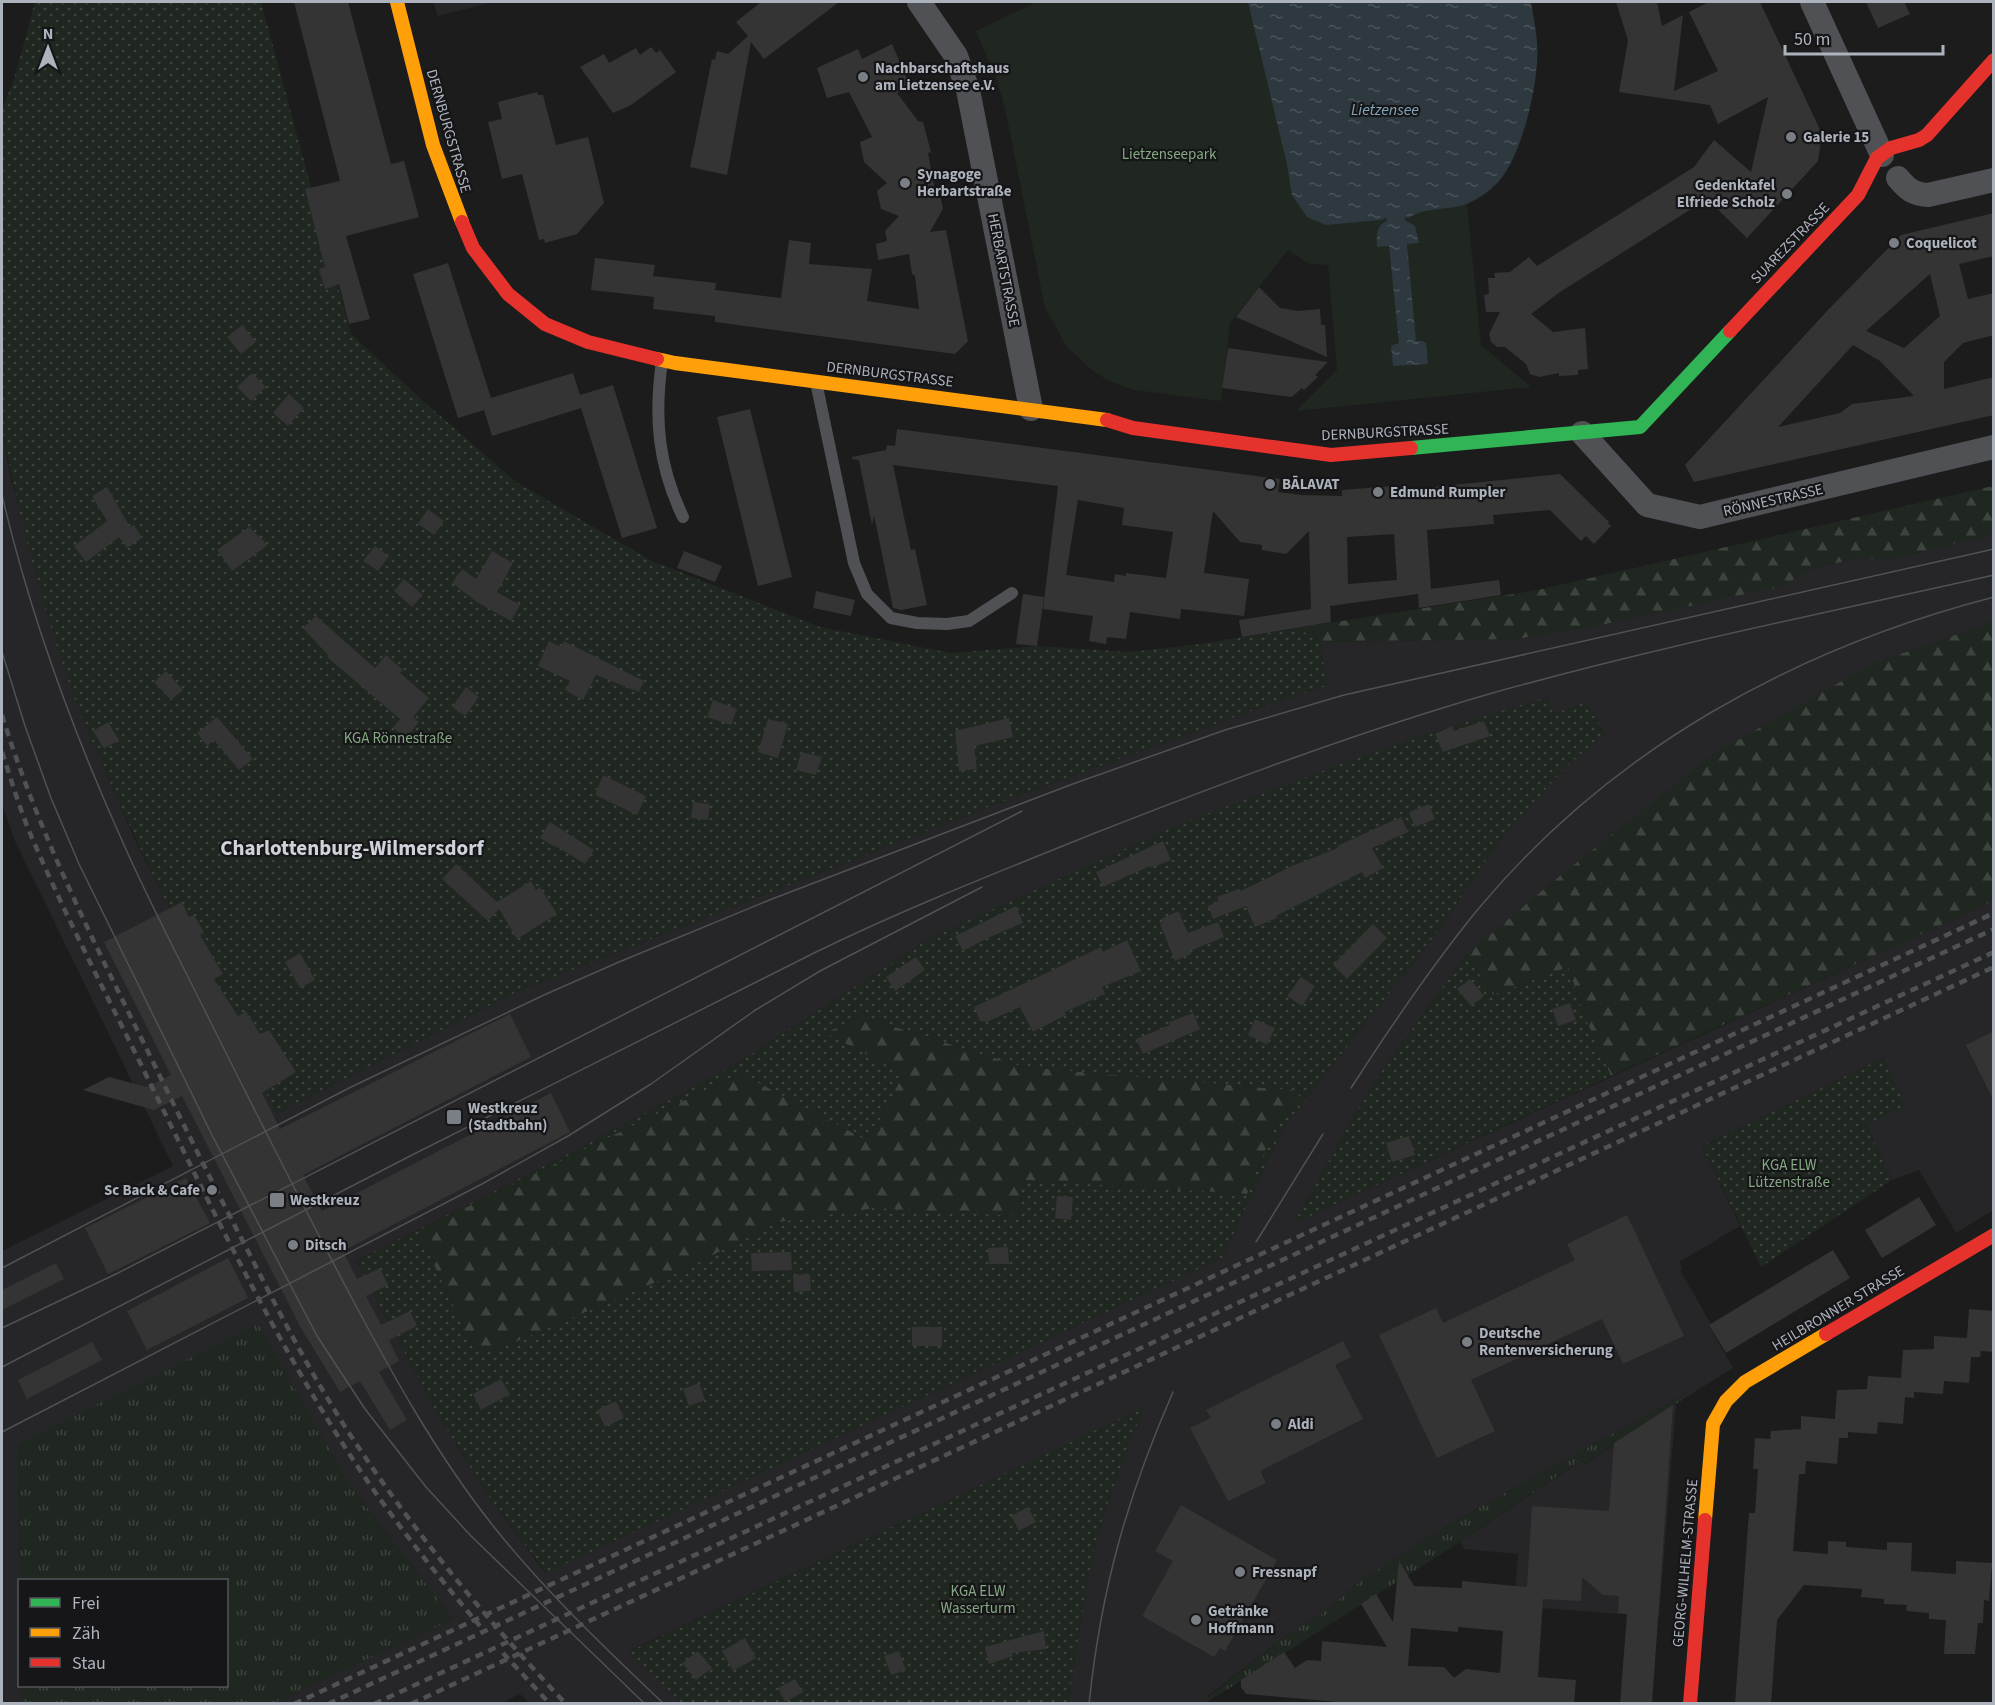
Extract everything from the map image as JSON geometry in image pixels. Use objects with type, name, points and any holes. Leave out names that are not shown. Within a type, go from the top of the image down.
[{"type":"street","name":"DERNBURGSTRASSE","points":[[397,2],[433,145],[452,200],[473,248],[507,294],[545,324],[588,342],[662,360],[1102,419],[1133,428],[1331,456],[1589,432]]},
{"type":"street","name":"HERBARTSTRASSE","points":[[919,2],[956,56],[969,90],[1031,409]]},
{"type":"street","points":[[1812,2],[1882,155],[1892,148],[1920,141],[1994,60]]},
{"type":"street","name":"SUAREZSTRASSE","points":[[1589,432],[1640,427],[1858,195],[1864,188],[1869,171],[1882,155]]},
{"type":"street","points":[[1898,178],[1909,190],[1917,194],[1928,195],[1994,180]]},
{"type":"street","name":"RÖNNESTRASSE","points":[[1589,432],[1647,505],[1700,517],[1994,447]]},
{"type":"street","name":"HEILBRONNER STRASSE","points":[[1713,1424],[1726,1401],[1745,1382],[1994,1235]]},
{"type":"street","name":"GEORG-WILHELM-STRASSE","points":[[1690,1704],[1713,1424]]},
{"type":"lane","points":[[662,360],[658,389],[658,427],[664,466],[671,491],[683,517]]},
{"type":"lane","points":[[815,381],[854,563],[867,594],[891,618],[916,623],[947,624],[969,621],[1012,593]]},
{"type":"shaded area","points":[[433,2],[493,2],[438,16]]},
{"type":"shaded area","points":[[2,428],[11,480],[76,702],[134,838],[205,980],[277,1113],[518,991],[993,805],[1325,686],[1321,642],[1516,639],[1782,586],[1810,569],[1859,558],[1892,559],[1993,534],[1993,622],[1466,955],[1372,1085],[1294,1223],[1993,901],[1993,1210],[1956,1233],[1919,1170],[1892,1180],[1866,1124],[1904,1106],[1883,1058],[1702,1146],[1740,1226],[1679,1262],[1682,1268],[1680,1270],[1733,1368],[1685,1398],[1678,1398],[1453,1522],[1363,1579],[1322,1614],[1283,1638],[1208,1696],[1209,1701],[1205,1703],[1068,1703],[1088,1577],[1103,1516],[1142,1409],[629,1651],[682,1703],[529,1703],[520,1694],[501,1704],[274,1703],[453,1619],[351,1487],[18,1444],[18,1687],[21,1687],[21,1703],[2,1703],[2,1251],[173,1166],[15,841],[2,804]],"holes":[[[1547,697],[1553,714],[1587,703],[1604,733],[1563,770],[1498,842],[1438,931],[1283,1128],[1222,1258],[545,1573],[490,1498],[440,1419],[356,1261],[582,1147],[730,1068],[932,937]]]},
{"type":"shaded area","points":[[1676,1404],[1659,1617],[1514,1606],[1518,1554],[1464,1549],[1460,1542],[1580,1461],[1585,1464]]},
{"type":"green space","name":"KGA Rönnestraße","points":[[35,2],[261,2],[351,334],[516,482],[652,561],[820,627],[950,653],[1037,646],[1130,652],[1201,644],[1297,628],[1321,642],[1326,686],[1284,699],[993,805],[518,991],[277,1113],[167,904],[83,719],[43,600],[16,497],[2,428],[2,109],[14,80]]},
{"type":"green space","name":"Lietzenseepark","points":[[1037,2],[1531,2],[1537,38],[1537,59],[1526,121],[1519,143],[1501,178],[1490,190],[1467,204],[1481,345],[1531,387],[1296,411],[1337,370],[1328,265],[1309,264],[1288,250],[1230,323],[1221,401],[1134,390],[1109,381],[1093,371],[1067,347],[1045,308],[1006,112],[997,80],[976,31]]},
{"type":"green space","points":[[1993,486],[1993,534],[1892,559],[1859,558],[1810,569],[1783,586],[1591,627],[1516,639],[1321,642],[1297,628],[1538,590]]},
{"type":"green space","points":[[1993,622],[1993,901],[1611,1076],[1584,1015],[1568,967],[1493,995],[1466,955],[1555,880],[1712,755],[1872,664]]},
{"type":"green space","points":[[1547,697],[1553,714],[1587,702],[1604,733],[1563,770],[1498,842],[1438,931],[1283,1128],[1222,1258],[546,1573],[490,1498],[440,1419],[356,1261],[582,1147],[730,1068],[932,937],[1182,823],[1404,741]],"holes":[[[860,1016],[1024,1067],[1302,1091],[1277,1123],[1247,1194],[1021,1180],[1019,1216],[875,1208],[779,1222],[675,1274],[497,1350],[473,1347],[418,1231],[740,1073],[868,1141],[904,1074],[826,1033]]]},
{"type":"green space","points":[[1466,955],[1493,995],[1568,967],[1584,1015],[1611,1076],[1293,1224],[1372,1085]]},
{"type":"green space","points":[[860,1016],[1024,1067],[1302,1091],[1277,1123],[1247,1194],[1022,1180],[1019,1216],[966,1215],[779,1222],[675,1274],[497,1350],[473,1347],[418,1231],[740,1073],[868,1140],[825,1033]]},
{"type":"green space","name":"KGA ELW Lützenstraße","points":[[1883,1058],[1905,1106],[1866,1125],[1892,1180],[1761,1267],[1702,1146]]},
{"type":"green space","points":[[258,1324],[351,1487],[453,1619],[274,1703],[21,1703],[21,1687],[228,1687],[228,1579],[19,1579],[18,1444]]},
{"type":"green space","points":[[1678,1398],[1685,1398],[1584,1464],[1579,1461],[1460,1542],[1209,1701],[1208,1697],[1283,1638],[1322,1614],[1363,1579],[1453,1522]]},
{"type":"green space","name":"KGA ELW Wasserturm","points":[[1143,1408],[1103,1516],[1088,1577],[1068,1703],[682,1703],[628,1652]]},
{"type":"water","name":"Lietzensee","points":[[1248,2],[1531,2],[1537,43],[1536,74],[1524,130],[1511,163],[1495,185],[1471,202],[1430,210],[1409,218],[1405,217],[1405,220],[1415,226],[1419,243],[1407,244],[1416,341],[1426,343],[1428,364],[1393,366],[1391,346],[1399,343],[1389,246],[1377,247],[1380,226],[1387,221],[1387,218],[1326,225],[1307,217],[1292,195],[1287,164]]},
{"type":"building","points":[[294,2],[348,2],[391,164],[404,161],[419,217],[346,236],[370,319],[349,324],[339,284],[325,289],[319,269],[325,267],[305,189],[340,181]]},
{"type":"building","points":[[761,2],[839,2],[764,59],[751,42],[727,175],[690,167],[712,59],[715,60],[717,51],[728,54],[748,36],[736,22]]},
{"type":"building","points":[[1616,2],[1657,2],[1662,26],[1683,15],[1674,91],[1718,71],[1689,12],[1709,2],[1760,2],[1822,134],[1818,161],[1747,238],[1707,199],[1560,292],[1531,314],[1553,332],[1585,328],[1588,369],[1578,370],[1578,375],[1559,376],[1559,373],[1539,377],[1530,374],[1526,364],[1505,347],[1497,347],[1491,342],[1489,334],[1500,312],[1486,312],[1484,295],[1489,294],[1488,278],[1495,278],[1494,273],[1510,272],[1529,257],[1537,266],[1694,167],[1714,140],[1751,172],[1768,97],[1718,124],[1710,105],[1619,92],[1628,40]]},
{"type":"building","points":[[1866,2],[1904,2],[1910,14],[1878,28]]},
{"type":"building","points":[[892,44],[910,86],[897,93],[918,121],[923,122],[931,152],[928,153],[934,186],[939,189],[943,209],[930,232],[946,230],[968,341],[955,354],[715,322],[715,316],[653,309],[654,297],[591,290],[595,258],[655,265],[653,276],[716,283],[715,290],[781,298],[789,240],[811,243],[809,264],[872,269],[867,301],[919,309],[915,276],[912,274],[909,254],[878,260],[876,244],[887,241],[885,231],[899,216],[881,209],[877,191],[887,183],[864,162],[860,142],[872,137],[849,92],[827,98],[817,68],[858,49],[862,59]]},
{"type":"building","points":[[651,47],[656,53],[660,50],[676,72],[631,105],[613,113],[580,67],[604,54],[609,63],[636,48],[640,55]]},
{"type":"building","points":[[537,92],[538,95],[543,95],[556,145],[588,137],[604,203],[577,234],[545,243],[544,239],[539,240],[522,174],[502,179],[488,122],[502,119],[498,102]]},
{"type":"building","points":[[1994,213],[1994,256],[1959,264],[1968,299],[1994,293],[1994,335],[1963,343],[1944,362],[1944,389],[1994,377],[1994,415],[1694,482],[1685,465],[1827,311],[1901,235]],"holes":[[[1930,274],[1940,316],[1904,348],[1866,331]],[[1853,345],[1880,361],[1914,396],[1852,404],[1840,413],[1778,427]]]},
{"type":"building","points":[[448,263],[491,398],[573,373],[580,395],[613,385],[657,528],[622,538],[581,408],[492,436],[484,410],[458,418],[413,274]]},
{"type":"building","points":[[1259,287],[1280,308],[1298,311],[1320,309],[1321,325],[1325,325],[1327,357],[1236,317]]},
{"type":"building","points":[[242,325],[256,342],[241,354],[227,337]]},
{"type":"building","points":[[1228,348],[1328,362],[1315,375],[1318,377],[1292,397],[1222,388]]},
{"type":"building","points":[[252,373],[266,387],[251,401],[237,387]]},
{"type":"building","points":[[289,394],[304,408],[288,426],[273,413]]},
{"type":"building","points":[[750,409],[792,577],[758,586],[717,417]]},
{"type":"building","points":[[897,429],[1280,479],[1278,492],[1301,495],[1342,496],[1342,490],[1393,486],[1394,491],[1560,474],[1611,526],[1594,544],[1586,536],[1581,541],[1550,510],[1493,515],[1494,524],[1427,530],[1431,589],[1499,580],[1501,595],[1419,608],[1418,594],[1330,606],[1331,622],[1242,637],[1239,620],[1311,609],[1309,531],[1286,554],[1262,550],[1262,545],[1240,542],[1213,511],[1204,573],[1249,579],[1244,616],[1181,609],[1180,619],[1130,612],[1126,639],[1107,637],[1106,644],[1089,641],[1093,616],[1043,609],[1058,486],[893,465],[911,550],[915,549],[927,605],[901,610],[893,608],[874,515],[872,525],[859,460],[852,459],[852,457],[886,450],[887,445],[895,446]],"holes":[[[1078,500],[1124,508],[1122,525],[1173,532],[1166,578],[1126,573],[1126,576],[1115,574],[1114,582],[1066,575]],[[1394,534],[1397,580],[1348,584],[1347,537]]]},
{"type":"building","points":[[107,487],[130,527],[134,525],[142,538],[127,548],[119,537],[86,562],[74,546],[107,521],[92,496]]},
{"type":"building","points":[[428,509],[444,521],[434,535],[418,524]]},
{"type":"building","points":[[249,527],[268,545],[232,571],[217,550]]},
{"type":"building","points":[[375,546],[389,556],[378,571],[363,561]]},
{"type":"building","points":[[492,551],[513,563],[497,592],[520,605],[511,621],[477,602],[452,583],[462,569],[476,579]]},
{"type":"building","points":[[684,551],[722,566],[715,582],[677,568]]},
{"type":"building","points":[[404,579],[423,595],[412,607],[394,591]]},
{"type":"building","points":[[816,591],[855,600],[851,616],[813,608]]},
{"type":"building","points":[[1023,594],[1044,597],[1037,646],[1016,644]]},
{"type":"building","points":[[316,616],[375,668],[386,655],[403,670],[400,673],[429,698],[413,717],[419,722],[406,738],[393,728],[400,719],[327,657],[328,655],[303,628]]},
{"type":"building","points":[[549,641],[561,647],[564,641],[644,681],[639,692],[596,675],[583,700],[565,690],[570,681],[538,666]]},
{"type":"building","points":[[166,671],[183,690],[171,700],[154,682]]},
{"type":"building","points":[[466,687],[479,697],[465,716],[452,707]]},
{"type":"building","points":[[713,700],[737,709],[731,725],[707,717]]},
{"type":"building","points":[[217,717],[253,759],[239,770],[214,740],[207,746],[197,733]]},
{"type":"building","points":[[1009,718],[1013,737],[974,746],[977,769],[959,771],[955,731]]},
{"type":"building","points":[[768,719],[788,724],[778,758],[758,752]]},
{"type":"building","points":[[1484,721],[1490,736],[1443,752],[1435,734],[1452,726],[1454,731]]},
{"type":"building","points":[[108,722],[119,740],[104,749],[93,731]]},
{"type":"building","points":[[801,752],[822,757],[816,775],[796,770]]},
{"type":"building","points":[[603,775],[646,796],[637,815],[595,795]]},
{"type":"building","points":[[693,802],[710,804],[708,820],[691,818]]},
{"type":"building","points":[[1429,804],[1435,819],[1415,827],[1409,812]]},
{"type":"building","points":[[1401,817],[1408,832],[1372,848],[1383,868],[1365,878],[1362,872],[1276,916],[1277,918],[1255,927],[1246,906],[1213,919],[1208,906],[1218,901],[1217,897],[1238,889],[1239,892]]},
{"type":"building","points":[[550,822],[594,850],[585,864],[540,838]]},
{"type":"building","points":[[1163,841],[1171,860],[1151,868],[1150,866],[1103,887],[1096,872]]},
{"type":"building","points":[[456,864],[497,902],[531,881],[536,890],[540,887],[557,914],[517,939],[499,909],[488,921],[442,879]]},
{"type":"building","points":[[182,902],[189,917],[194,915],[204,932],[200,935],[223,974],[214,979],[238,1016],[246,1011],[260,1034],[269,1030],[296,1072],[262,1093],[280,1129],[510,1014],[531,1057],[303,1175],[322,1211],[551,1093],[570,1132],[343,1251],[357,1279],[380,1268],[388,1285],[366,1296],[381,1325],[410,1311],[417,1326],[389,1340],[399,1361],[379,1372],[407,1420],[390,1430],[360,1381],[340,1392],[301,1328],[182,1096],[154,1110],[83,1090],[109,1077],[147,1087],[171,1075],[104,942]]},
{"type":"building","points":[[1016,906],[1023,923],[963,951],[955,936]]},
{"type":"building","points":[[1178,911],[1188,933],[1218,922],[1224,937],[1190,951],[1191,954],[1175,961],[1160,924],[1163,923],[1161,919]]},
{"type":"building","points":[[1373,924],[1387,938],[1347,979],[1333,965]]},
{"type":"building","points":[[1127,940],[1141,971],[1102,987],[1105,994],[1065,1012],[1066,1015],[1033,1032],[1020,1007],[987,1022],[980,1021],[974,1007],[1101,947],[1103,952]]},
{"type":"building","points":[[300,953],[315,980],[300,988],[285,962]]},
{"type":"building","points":[[916,957],[925,970],[895,991],[886,977]]},
{"type":"building","points":[[1301,977],[1315,986],[1302,1006],[1287,996]]},
{"type":"building","points":[[1470,979],[1484,996],[1471,1006],[1457,989]]},
{"type":"building","points":[[1570,1003],[1576,1020],[1558,1026],[1552,1009]]},
{"type":"building","points":[[1193,1013],[1200,1029],[1143,1054],[1136,1039]]},
{"type":"building","points":[[1255,1019],[1275,1028],[1267,1045],[1248,1035]]},
{"type":"building","points":[[1994,1031],[1994,1101],[1966,1045]]},
{"type":"building","points":[[1409,1136],[1415,1155],[1392,1162],[1386,1143]]},
{"type":"building","points":[[186,1178],[210,1223],[108,1274],[85,1228]]},
{"type":"building","points":[[1057,1196],[1073,1197],[1071,1220],[1055,1218]]},
{"type":"building","points":[[1919,1197],[1936,1225],[1882,1258],[1865,1230]]},
{"type":"building","name":"Deutsche Rentenversicherung","points":[[1627,1215],[1684,1336],[1623,1364],[1602,1319],[1471,1380],[1495,1431],[1437,1458],[1379,1335],[1436,1308],[1443,1323],[1575,1260],[1567,1244]]},
{"type":"building","points":[[1008,1247],[1009,1264],[989,1264],[988,1248]]},
{"type":"building","points":[[1833,1250],[1850,1278],[1726,1353],[1709,1325]]},
{"type":"building","points":[[791,1252],[792,1270],[752,1271],[751,1253]]},
{"type":"building","points":[[228,1258],[248,1298],[147,1350],[127,1311]]},
{"type":"building","points":[[56,1263],[64,1279],[2,1310],[2,1290]]},
{"type":"building","points":[[810,1274],[811,1291],[794,1292],[793,1275]]},
{"type":"building","points":[[1969,1309],[1994,1311],[1994,1352],[1981,1351],[1980,1357],[1971,1357],[1969,1383],[1944,1381],[1943,1394],[1914,1392],[1914,1398],[1905,1397],[1903,1424],[1878,1422],[1877,1434],[1848,1432],[1848,1438],[1839,1438],[1837,1464],[1806,1461],[1805,1474],[1799,1474],[1793,1551],[1828,1554],[1828,1541],[1846,1542],[1846,1547],[1887,1550],[1887,1542],[1912,1543],[1911,1571],[1956,1574],[1956,1561],[1992,1563],[1989,1601],[1984,1600],[1983,1623],[1978,1623],[1975,1654],[1944,1654],[1946,1620],[1929,1619],[1929,1613],[1906,1611],[1907,1605],[1884,1604],[1884,1599],[1861,1597],[1862,1589],[1804,1585],[1777,1620],[1771,1704],[1735,1704],[1749,1513],[1755,1513],[1758,1469],[1753,1469],[1755,1438],[1770,1439],[1771,1431],[1801,1429],[1801,1416],[1835,1419],[1837,1390],[1867,1389],[1868,1376],[1901,1378],[1903,1350],[1934,1349],[1934,1336],[1967,1338]]},
{"type":"building","points":[[912,1327],[942,1327],[942,1346],[912,1346]]},
{"type":"building","name":"Aldi","points":[[1343,1341],[1351,1357],[1335,1365],[1363,1419],[1260,1471],[1266,1483],[1228,1501],[1190,1428],[1211,1418],[1206,1410]]},
{"type":"building","points":[[92,1342],[102,1360],[27,1399],[18,1380]]},
{"type":"building","points":[[501,1379],[510,1394],[481,1410],[473,1394]]},
{"type":"building","points":[[699,1383],[705,1400],[689,1406],[683,1389]]},
{"type":"building","points":[[616,1401],[624,1418],[605,1427],[597,1410]]},
{"type":"building","points":[[1673,1405],[1652,1704],[1620,1704],[1627,1614],[1618,1613],[1619,1596],[1603,1595],[1582,1577],[1581,1601],[1543,1599],[1538,1677],[1576,1680],[1574,1704],[1360,1704],[1246,1694],[1241,1687],[1241,1680],[1284,1652],[1295,1668],[1307,1660],[1321,1661],[1322,1641],[1387,1647],[1361,1604],[1376,1594],[1393,1622],[1399,1561],[1414,1586],[1462,1588],[1462,1581],[1527,1587],[1532,1506],[1609,1511],[1614,1443]],"holes":[[[1458,1627],[1503,1631],[1500,1673],[1466,1669],[1454,1678],[1444,1667],[1408,1666],[1411,1628],[1458,1632]]]},
{"type":"building","points":[[1181,1505],[1277,1560],[1225,1651],[1220,1648],[1214,1657],[1142,1616],[1173,1561],[1155,1551]]},
{"type":"building","points":[[1028,1507],[1036,1522],[1019,1531],[1011,1516]]},
{"type":"building","points":[[1044,1631],[1046,1649],[1012,1653],[1013,1656],[989,1664],[985,1647]]},
{"type":"building","points":[[745,1638],[756,1658],[733,1671],[722,1651]]},
{"type":"building","points":[[698,1651],[712,1668],[696,1680],[682,1663]]},
{"type":"building","points":[[899,1651],[906,1670],[891,1675],[884,1656]]},
{"type":"building","points":[[795,1679],[803,1692],[785,1702],[778,1688]]},
{"type":"tram line","points":[[2,495],[39,629],[70,716],[105,802],[156,913],[380,1351],[434,1442],[494,1527],[555,1596],[664,1704]]},
{"type":"tram line","points":[[2,1268],[351,1087],[544,995],[772,899],[1070,785],[1225,730],[1344,695],[1994,549]]},
{"type":"tram line","points":[[2,1367],[412,1155],[814,953],[919,905],[1095,833],[1290,759],[1489,694],[1678,646],[1994,575]]},
{"type":"tram line","points":[[1351,1088],[1412,996],[1479,908],[1531,851],[1588,799],[1648,753],[1712,712],[1778,676],[1848,645],[1920,619],[1994,597]]},
{"type":"tram line","points":[[2,652],[51,798],[79,864],[212,1135],[317,1336],[365,1409],[426,1487],[471,1536],[645,1704]]},
{"type":"tram line","points":[[2,1328],[116,1274],[1022,811]]},
{"type":"tram line","points":[[2,1432],[482,1184],[568,1136],[651,1084],[754,1011],[820,971],[982,887]]},
{"type":"tram line","points":[[1256,1242],[1323,1134]]},
{"type":"tram line","points":[[1089,1704],[1101,1622],[1118,1544],[1142,1469],[1173,1392]]},
{"type":"railway","points":[[2,715],[34,806],[92,938],[213,1184],[311,1371],[377,1475],[427,1543],[480,1608],[566,1704]]},
{"type":"railway","points":[[2,752],[26,823],[59,898],[198,1180],[290,1356],[373,1489],[407,1536],[480,1626]]},
{"type":"railway","points":[[294,1704],[1994,913]]},
{"type":"railway","points":[[328,1704],[1994,929]]},
{"type":"railway","points":[[374,1704],[1994,952]]},
{"type":"railway","points":[[411,1704],[1994,967]]},
{"type":"railway","points":[[503,1653],[550,1704]]},
{"type":"traffic: fast","points":[[1411,448],[1640,427],[1730,331]]},
{"type":"traffic: slow","points":[[397,2],[433,145],[462,222]]},
{"type":"traffic: slow","points":[[657,359],[1107,420]]},
{"type":"traffic: slow","points":[[1705,1520],[1713,1424],[1726,1401],[1745,1382],[1826,1334]]},
{"type":"traffic: jam","points":[[1730,331],[1858,195],[1877,158],[1891,148],[1919,140],[1927,135],[1994,60]]},
{"type":"traffic: jam","points":[[462,222],[473,248],[508,294],[545,324],[588,342],[657,359]]},
{"type":"traffic: jam","points":[[1107,420],[1133,428],[1331,455],[1411,448]]},
{"type":"traffic: jam","points":[[1826,1334],[1994,1235]]},
{"type":"traffic: jam","points":[[1690,1704],[1705,1520]]},
{"type":"place","name":"Nachbarschaftshaus am Lietzensee e.V.","points":[[863,77]]},
{"type":"place","name":"Galerie 15","points":[[1791,137]]},
{"type":"place","name":"Synagoge Herbartstraße","points":[[905,183]]},
{"type":"place","name":"Gedenktafel Elfriede Scholz","points":[[1787,194]]},
{"type":"place","name":"Coquelicot","points":[[1894,243]]},
{"type":"place","name":"BĀLAVAT","points":[[1270,484]]},
{"type":"place","name":"Edmund Rumpler","points":[[1378,492]]},
{"type":"place","name":"Westkreuz (Stadtbahn)","points":[[454,1117]]},
{"type":"place","name":"Sc Back & Cafe","points":[[212,1190]]},
{"type":"place","name":"Westkreuz","points":[[277,1200]]},
{"type":"place","name":"Ditsch","points":[[293,1245]]},
{"type":"place","name":"Deutsche Rentenversicherung","points":[[1467,1342]]},
{"type":"place","name":"Aldi","points":[[1276,1424]]},
{"type":"place","name":"Fressnapf","points":[[1240,1572]]},
{"type":"place","name":"Getränke Hoffmann","points":[[1196,1620]]},
{"type":"district","name":"Charlottenburg-Wilmersdorf","points":[[352,848]]}]
